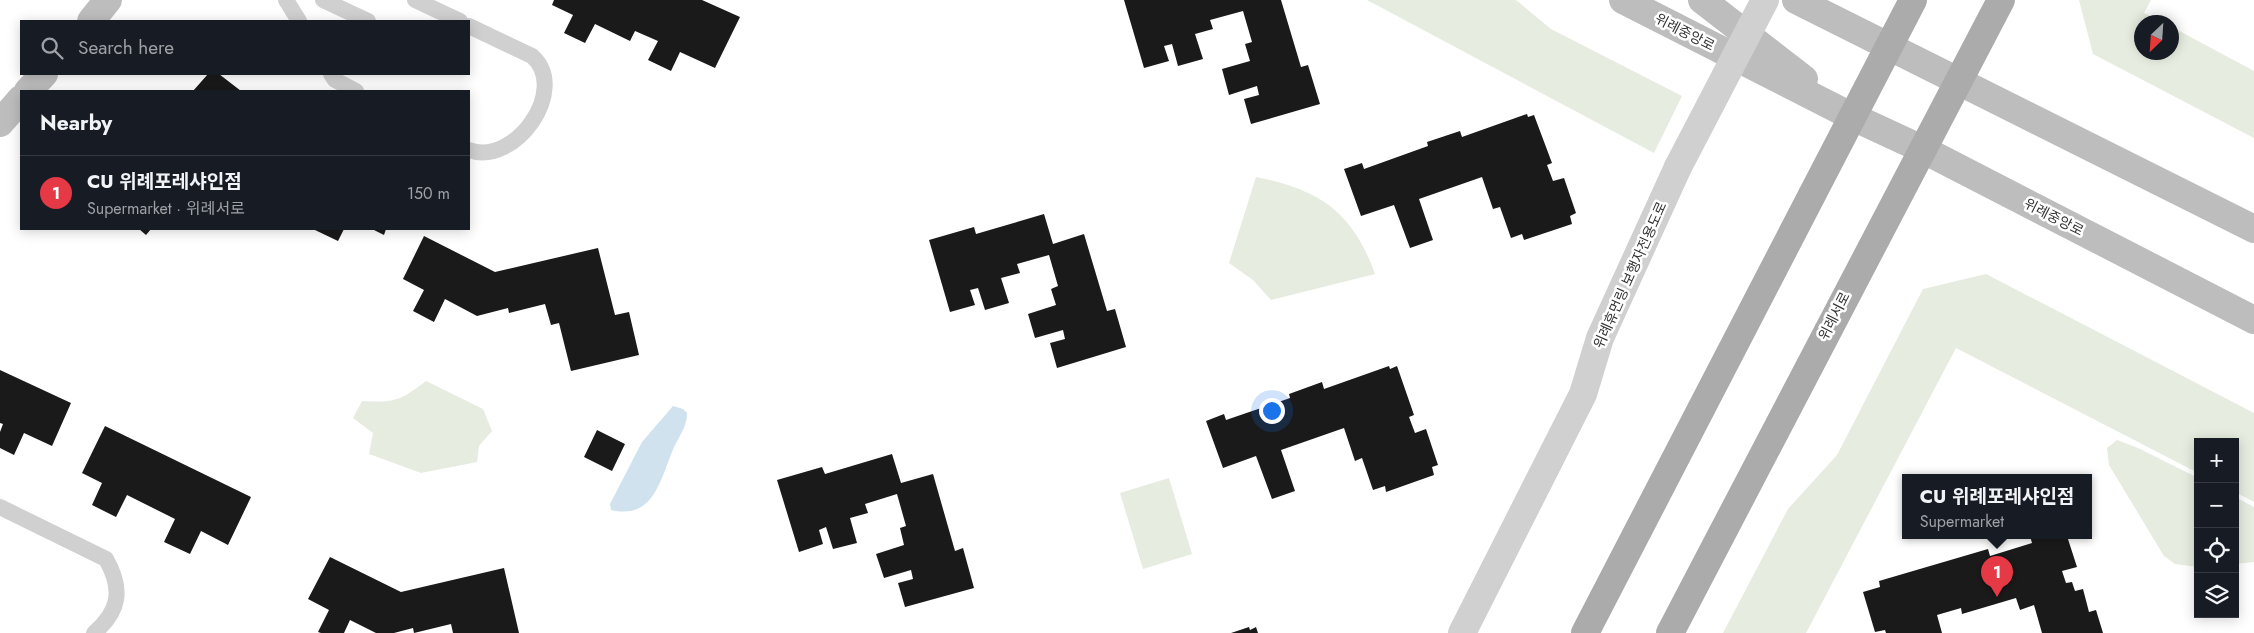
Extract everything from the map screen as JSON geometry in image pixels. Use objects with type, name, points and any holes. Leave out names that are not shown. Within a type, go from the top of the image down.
[{"type":"main road","points":[[92,20],[108,0]]},
{"type":"main road","name":"위례중앙로","points":[[1623,0],[1853,116],[1922,148],[2254,320]]},
{"type":"main road","name":"위례중앙로","points":[[1702,0],[1853,116]]},
{"type":"main road","points":[[1796,0],[2254,229]]},
{"type":"main road","points":[[1826,0],[1888,46]]},
{"type":"main road","points":[[1584,633],[1913,0]]},
{"type":"main road","name":"위례서로","points":[[1670,633],[2001,0]]},
{"type":"main road","points":[[29,90],[43,75]]},
{"type":"main road","points":[[0,123],[20,100]]},
{"type":"street","name":"위례휴먼링 보행자전용도로","points":[[1462,633],[1583,394],[1600,338],[1678,167],[1765,0]]},
{"type":"lane","points":[[286,0],[298,20]]},
{"type":"lane","points":[[323,0],[366,20]]},
{"type":"lane","points":[[415,0],[458,20]]},
{"type":"lane","points":[[470,26],[532,56],[540,62],[546,81],[541,104],[520,137],[500,150],[482,153],[470,150]]},
{"type":"lane","points":[[332,75],[335,80],[354,90]]},
{"type":"lane","points":[[0,507],[106,559],[113,571],[116,599],[114,611],[106,623],[94,633]]},
{"type":"shaded area","points":[[1367,0],[1516,0],[1551,29],[1682,96],[1654,153]]},
{"type":"shaded area","points":[[2079,0],[2151,0],[2144,13],[2148,15],[2134,15],[2134,60],[2179,60],[2179,31],[2254,71],[2254,138],[2093,54]]},
{"type":"shaded area","points":[[1256,177],[1298,188],[1331,207],[1356,234],[1375,274],[1271,300],[1253,280],[1229,263]]},
{"type":"shaded area","points":[[1986,274],[2254,413],[2254,502],[2239,494],[2239,438],[2194,438],[2194,471],[1956,348],[1806,633],[1723,633],[1788,509],[1837,455],[1923,289]]},
{"type":"shaded area","points":[[426,381],[483,409],[492,431],[479,446],[477,462],[421,473],[369,454],[373,433],[353,418],[362,401],[382,402],[403,397]]},
{"type":"shaded area","points":[[2117,440],[2138,448],[2194,476],[2194,566],[2175,564],[2164,556],[2109,465],[2107,448]]},
{"type":"shaded area","points":[[1169,478],[1192,554],[1143,569],[1120,493]]},
{"type":"shaded area","points":[[2239,499],[2254,507],[2254,562],[2239,564]]},
{"type":"water","points":[[673,406],[683,409],[687,413],[687,419],[653,496],[646,504],[637,509],[625,512],[611,510],[610,504],[642,442]]},
{"type":"building","points":[[554,0],[702,0],[740,17],[715,68],[680,52],[671,71],[648,60],[658,41],[635,31],[630,41],[595,24],[585,43],[564,33],[573,15],[552,5]]},
{"type":"building","points":[[1124,0],[1281,0],[1301,67],[1308,65],[1320,104],[1251,124],[1244,99],[1259,95],[1257,86],[1229,95],[1222,69],[1250,61],[1245,44],[1252,42],[1243,11],[1210,20],[1213,29],[1195,34],[1203,59],[1178,66],[1172,44],[1164,46],[1169,61],[1144,68]]},
{"type":"building","points":[[207,75],[220,75],[240,90],[194,90]]},
{"type":"building","points":[[1527,114],[1528,117],[1534,115],[1552,163],[1547,165],[1553,181],[1564,178],[1576,213],[1570,216],[1572,224],[1524,240],[1522,234],[1511,238],[1500,207],[1493,209],[1482,177],[1419,199],[1433,240],[1410,248],[1394,205],[1361,216],[1344,169],[1362,163],[1364,169],[1428,146],[1427,142],[1460,131],[1462,137]]},
{"type":"building","points":[[1044,214],[1053,244],[1084,234],[1107,311],[1115,309],[1126,347],[1057,368],[1050,343],[1065,339],[1063,330],[1035,338],[1028,314],[1056,305],[1051,289],[1058,286],[1049,255],[1017,264],[1020,273],[1001,278],[1009,303],[985,310],[978,288],[970,290],[975,305],[950,312],[929,240],[974,227],[976,234]]},
{"type":"building","points":[[140,230],[150,230],[146,235]]},
{"type":"building","points":[[315,230],[344,230],[338,241]]},
{"type":"building","points":[[374,230],[386,230],[384,235]]},
{"type":"building","points":[[424,236],[495,272],[598,248],[615,315],[629,312],[639,355],[571,371],[559,323],[551,325],[545,304],[509,313],[508,308],[477,316],[445,299],[434,322],[413,311],[424,290],[403,279]]},
{"type":"building","points":[[1389,366],[1390,369],[1397,366],[1414,415],[1409,417],[1415,433],[1426,429],[1438,465],[1432,467],[1434,475],[1386,492],[1385,486],[1373,490],[1362,458],[1355,461],[1344,428],[1281,450],[1295,491],[1272,499],[1256,456],[1223,468],[1206,421],[1224,414],[1226,420],[1290,398],[1289,394],[1322,382],[1324,389]]},
{"type":"building","points":[[0,370],[71,403],[52,446],[24,433],[14,455],[0,448],[0,432],[3,424],[0,423]]},
{"type":"building","points":[[105,426],[251,497],[228,545],[201,531],[190,554],[164,542],[175,519],[127,495],[116,517],[92,505],[102,483],[82,473]]},
{"type":"building","points":[[597,430],[625,444],[612,471],[584,457]]},
{"type":"building","points":[[892,454],[901,483],[933,474],[955,551],[963,548],[974,588],[905,607],[898,583],[913,579],[911,570],[884,578],[876,554],[904,545],[900,528],[906,526],[897,494],[865,504],[868,513],[850,518],[857,543],[833,549],[826,527],[819,530],[823,544],[799,552],[777,480],[822,467],[825,474]]},
{"type":"building","points":[[2031,539],[2068,539],[2077,567],[2062,571],[2066,583],[2072,582],[2075,591],[2083,589],[2089,612],[2096,610],[2103,633],[2042,633],[2034,605],[2020,610],[2016,598],[1962,614],[1961,608],[1937,615],[1942,633],[1886,633],[1885,630],[1875,632],[1863,592],[1880,587],[1879,581],[1988,549],[1990,556],[2032,543]]},
{"type":"building","points":[[330,557],[401,592],[504,568],[519,633],[453,633],[451,624],[414,633],[413,628],[394,633],[376,633],[350,620],[344,633],[318,632],[329,610],[308,599]]},
{"type":"building","points":[[1249,627],[1250,630],[1256,627],[1258,633],[1231,633]]},
{"type":"place","name":"CU 위례포레샤인점","points":[[1997,597]]}]
